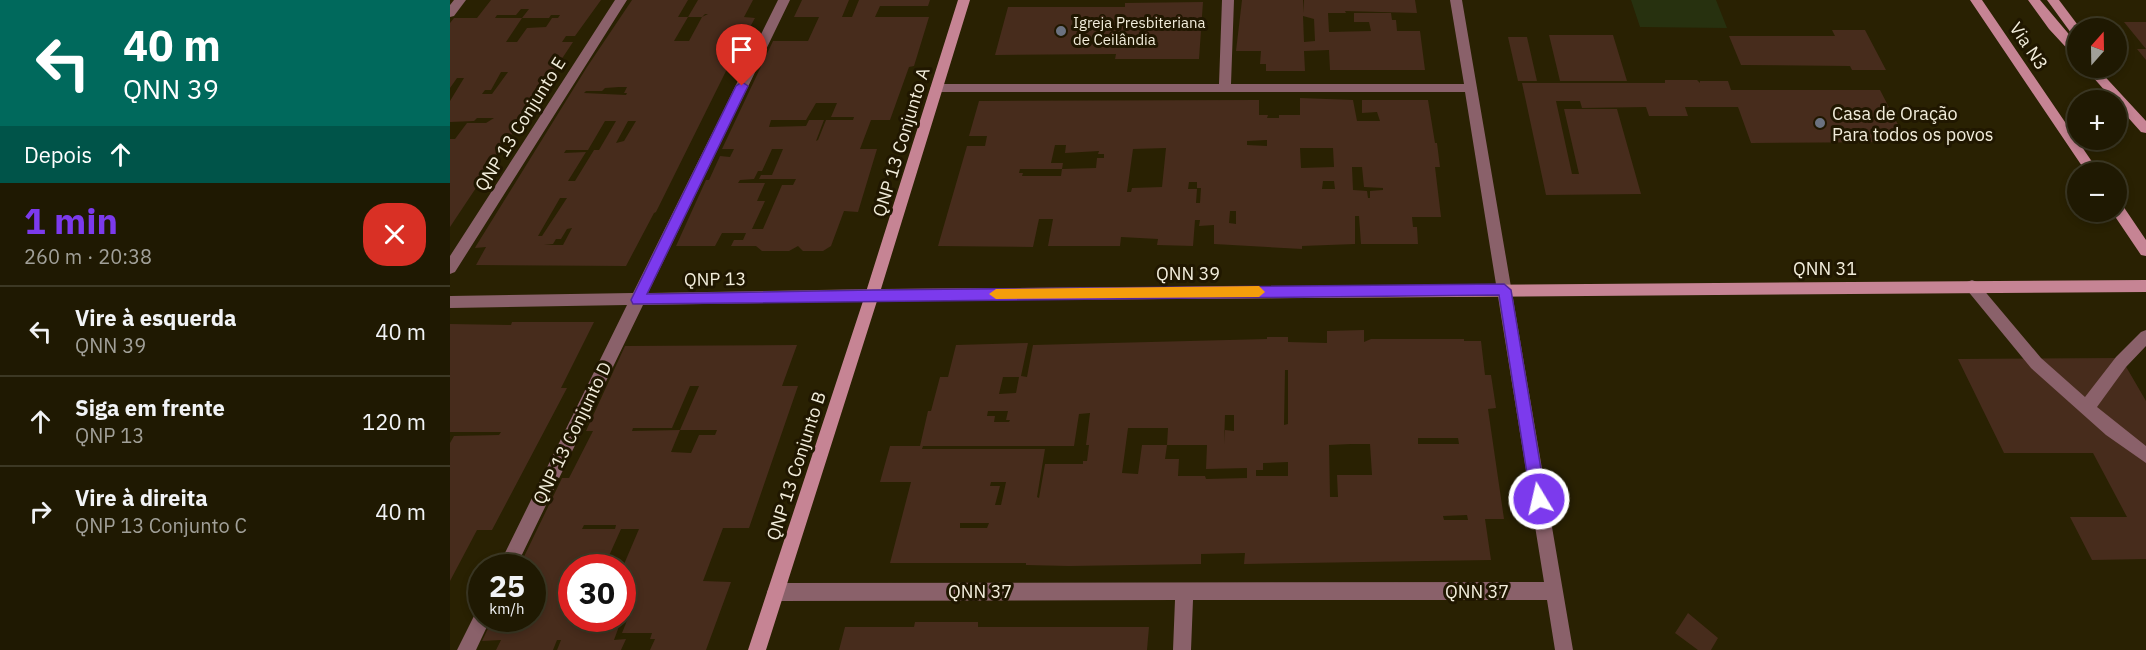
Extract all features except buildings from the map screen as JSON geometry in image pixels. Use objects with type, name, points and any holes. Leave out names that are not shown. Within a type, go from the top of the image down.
[{"type":"street","points":[[450,13],[460,0]]},
{"type":"street","name":"QNP 13 Conjunto E","points":[[450,268],[621,0]]},
{"type":"street","name":"QNP 13 Conjunto D","points":[[513,554],[784,0]]},
{"type":"street","name":"QNP 13 Conjunto A","points":[[872,295],[964,0]]},
{"type":"street","points":[[1225,88],[1228,0]]},
{"type":"street","points":[[1456,0],[1564,650]]},
{"type":"street","name":"Via N3","points":[[1977,0],[2086,162]]},
{"type":"street","points":[[2034,0],[2067,41]]},
{"type":"street","points":[[2053,0],[2067,19]]},
{"type":"street","points":[[2100,78],[2146,129]]},
{"type":"street","points":[[2109,78],[2146,129]]},
{"type":"street","points":[[936,88],[1471,88]]},
{"type":"street","points":[[2126,222],[2146,251]]},
{"type":"street","points":[[1972,286],[2036,363],[2146,456]]},
{"type":"street","name":"QNN 31","points":[[1504,290],[2146,286]]},
{"type":"street","name":"QNN 39","points":[[872,295],[1504,290]]},
{"type":"street","name":"QNP 13","points":[[450,302],[872,295]]},
{"type":"street","name":"QNP 13 Conjunto B","points":[[757,650],[872,295]]},
{"type":"street","points":[[2087,407],[2121,362],[2146,336]]},
{"type":"street","points":[[1182,650],[1184,591]]},
{"type":"street","name":"QNN 37","points":[[776,592],[1554,591]]},
{"type":"street","points":[[466,650],[475,632]]},
{"type":"green space","points":[[1631,0],[1716,0],[1727,28],[1640,27]]},
{"type":"slow traffic","points":[[996,294],[1259,292]]},
{"type":"place","name":"Igreja Presbiteriana de Ceilândia","points":[[1061,31]]},
{"type":"place","name":"Casa de Oração Para todos os povos","points":[[1820,123]]},
{"type":"route","points":[[742,86],[638,300],[872,295],[1504,290],[1539,499]]}]
